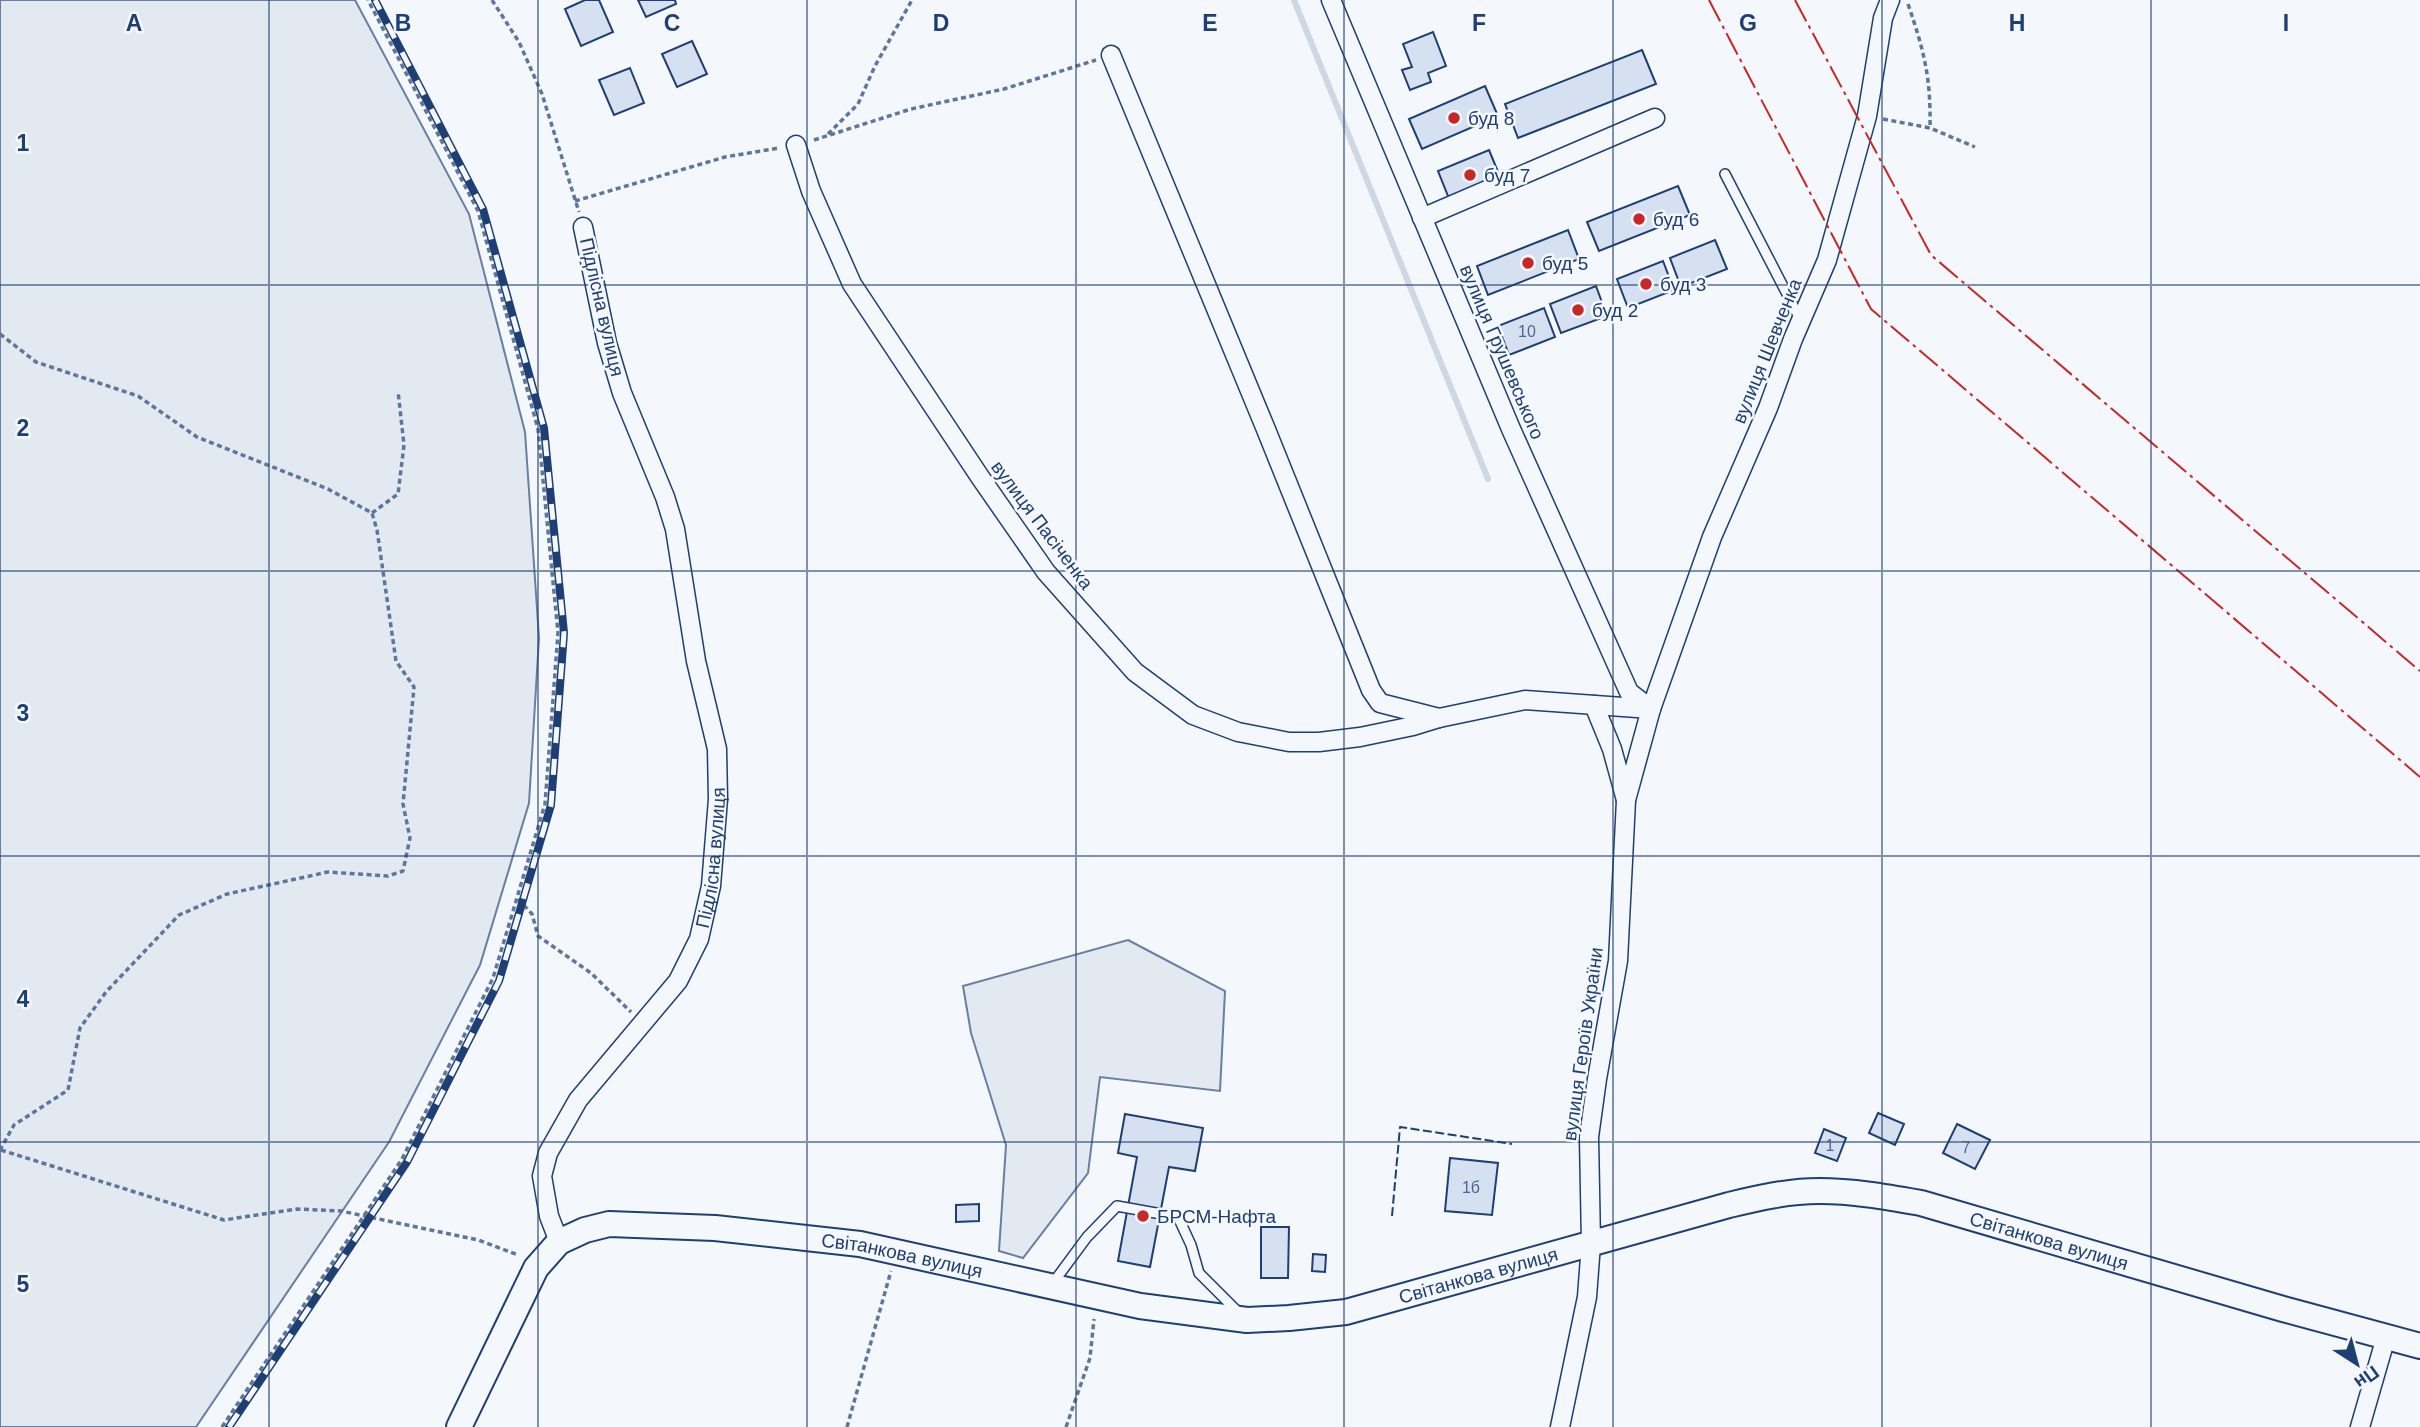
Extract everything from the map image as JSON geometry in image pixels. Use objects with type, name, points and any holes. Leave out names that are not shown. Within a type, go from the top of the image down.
[{"type":"main road","name":"Світанкова вулиця","points":[[559,1242],[585,1230],[609,1224],[752,1231],[860,1244],[1140,1306],[1247,1320],[1346,1312],[1729,1205],[1775,1195],[1817,1191],[1865,1193],[1921,1203],[2127,1265],[2420,1346]]},
{"type":"main road","points":[[459,1427],[518,1302],[540,1263],[559,1242]]},
{"type":"street","name":"вулиця Грушевського","points":[[1331,0],[1511,429],[1629,692],[1651,709]]},
{"type":"street","name":"вулиця Шевченка","points":[[1651,709],[1712,537],[1768,408],[1827,260],[1867,116],[1883,18],[1890,0]]},
{"type":"street","name":"вулиця Пасіченка","points":[[1111,55],[1371,690],[1380,703],[1438,718]]},
{"type":"street","points":[[1422,218],[1655,118]]},
{"type":"street","name":"вулиця Пасіченка","points":[[796,145],[811,191],[852,284],[1046,572],[1135,672],[1193,715],[1238,732],[1289,742],[1319,742],[1360,737],[1525,700],[1651,709]]},
{"type":"street","name":"Підлісна вулиця","points":[[559,1242],[549,1216],[542,1176],[548,1153],[578,1100],[678,981],[699,939],[711,886],[718,799],[717,749],[696,662],[675,530],[665,497],[622,393],[607,342],[583,227]]},
{"type":"street","points":[[1594,705],[1612,749],[1626,800]]},
{"type":"street","name":"вулиця Героїв України","points":[[1560,1427],[1587,1297],[1591,1244],[1590,1137],[1597,1079],[1618,961],[1626,800],[1651,709]]},
{"type":"street","points":[[2360,1427],[2386,1337]]},
{"type":"lane","points":[[1726,174],[1801,321]]},
{"type":"lane","points":[[1050,1287],[1087,1237],[1117,1206],[1178,1217],[1191,1245],[1199,1273],[1247,1320]]},
{"type":"path","points":[[222,1427],[402,1159],[493,978],[545,804],[558,633],[538,429],[478,211],[368,0]]},
{"type":"path","points":[[492,0],[519,42],[542,94],[583,227]]},
{"type":"path","points":[[827,136],[858,104],[875,66],[912,0]]},
{"type":"path","points":[[1906,0],[1925,56],[1931,91],[1930,128]]},
{"type":"path","points":[[575,201],[725,156],[796,145],[911,109],[1004,89],[1111,55]]},
{"type":"path","points":[[1867,116],[1930,128],[1975,147]]},
{"type":"path","points":[[0,334],[36,362],[138,396],[197,437],[328,489],[372,513],[377,530],[396,661],[414,687],[403,804],[410,838],[403,871],[388,876],[328,872],[228,894],[179,915],[106,992],[80,1028],[68,1090],[14,1125],[0,1150],[224,1220],[297,1209],[341,1211],[478,1240],[540,1263]]},
{"type":"path","points":[[372,513],[398,494],[404,445],[398,391]]},
{"type":"path","points":[[517,898],[533,914],[538,936],[591,972],[642,1024]]},
{"type":"path","points":[[847,1427],[896,1252]]},
{"type":"path","points":[[1066,1427],[1090,1359],[1096,1296]]},
{"type":"shaded area","points":[[0,0],[355,0],[469,214],[525,432],[539,638],[529,803],[480,965],[389,1142],[196,1427],[0,1427]]},
{"type":"shaded area","points":[[1128,940],[1225,991],[1220,1091],[1100,1077],[1088,1173],[1023,1258],[999,1251],[1006,1145],[971,1033],[963,986]]},
{"type":"building","points":[[585,0],[599,0],[613,32],[581,46],[565,9]]},
{"type":"building","points":[[638,0],[675,0],[676,4],[646,17]]},
{"type":"building","points":[[1433,32],[1446,66],[1428,73],[1431,82],[1410,90],[1402,70],[1412,67],[1403,44]]},
{"type":"building","points":[[692,41],[707,74],[677,87],[662,54]]},
{"type":"building","points":[[1642,50],[1656,84],[1518,138],[1505,104]]},
{"type":"building","points":[[630,68],[644,103],[614,115],[599,80]]},
{"type":"building","name":"буд 8","points":[[1485,86],[1498,116],[1422,149],[1409,119]]},
{"type":"building","name":"буд 7","points":[[1489,150],[1501,179],[1450,201],[1438,171]]},
{"type":"building","name":"буд 6","points":[[1678,186],[1690,215],[1599,251],[1587,222]]},
{"type":"building","name":"буд 5","points":[[1568,230],[1579,259],[1488,295],[1477,266]]},
{"type":"building","points":[[1715,240],[1727,269],[1681,287],[1670,258]]},
{"type":"building","name":"буд 3","points":[[1663,261],[1674,290],[1628,308],[1617,279]]},
{"type":"building","name":"буд 2","points":[[1596,286],[1607,316],[1561,333],[1550,304]]},
{"type":"building","points":[[1544,308],[1555,337],[1509,355],[1498,326]]},
{"type":"building","points":[[1878,1113],[1904,1124],[1895,1145],[1869,1133]]},
{"type":"building","name":"БРСМ-Нафта","points":[[1125,1114],[1203,1128],[1195,1171],[1169,1167],[1150,1267],[1118,1261],[1137,1157],[1118,1153]]},
{"type":"building","points":[[1957,1124],[1990,1140],[1975,1169],[1943,1153]]},
{"type":"building","points":[[1824,1129],[1846,1138],[1837,1161],[1815,1153]]},
{"type":"building","points":[[1450,1158],[1498,1163],[1492,1215],[1445,1211]]},
{"type":"building","points":[[979,1204],[979,1221],[956,1222],[956,1205]]},
{"type":"building","points":[[1261,1227],[1289,1227],[1288,1278],[1261,1278]]},
{"type":"building","points":[[1313,1254],[1326,1255],[1325,1272],[1312,1271]]},
{"type":"waterway","points":[[1294,0],[1488,479]]},
{"type":"railway","points":[[229,1427],[407,1162],[499,981],[551,805],[564,633],[544,428],[483,209],[375,0]]},
{"type":"fence","points":[[1392,1216],[1400,1127],[1512,1144]]},
{"type":"power","points":[[1709,0],[1871,309],[2420,777]]},
{"type":"power","points":[[1795,0],[1931,255],[2420,671]]},
{"type":"place","name":"буд 8","points":[[1454,118]]},
{"type":"place","name":"буд 7","points":[[1470,175]]},
{"type":"place","name":"буд 6","points":[[1639,219]]},
{"type":"place","name":"буд 5","points":[[1528,263]]},
{"type":"place","name":"буд 3","points":[[1646,284]]},
{"type":"place","name":"буд 2","points":[[1578,310]]},
{"type":"place","name":"БРСМ-Нафта","points":[[1143,1216]]}]
